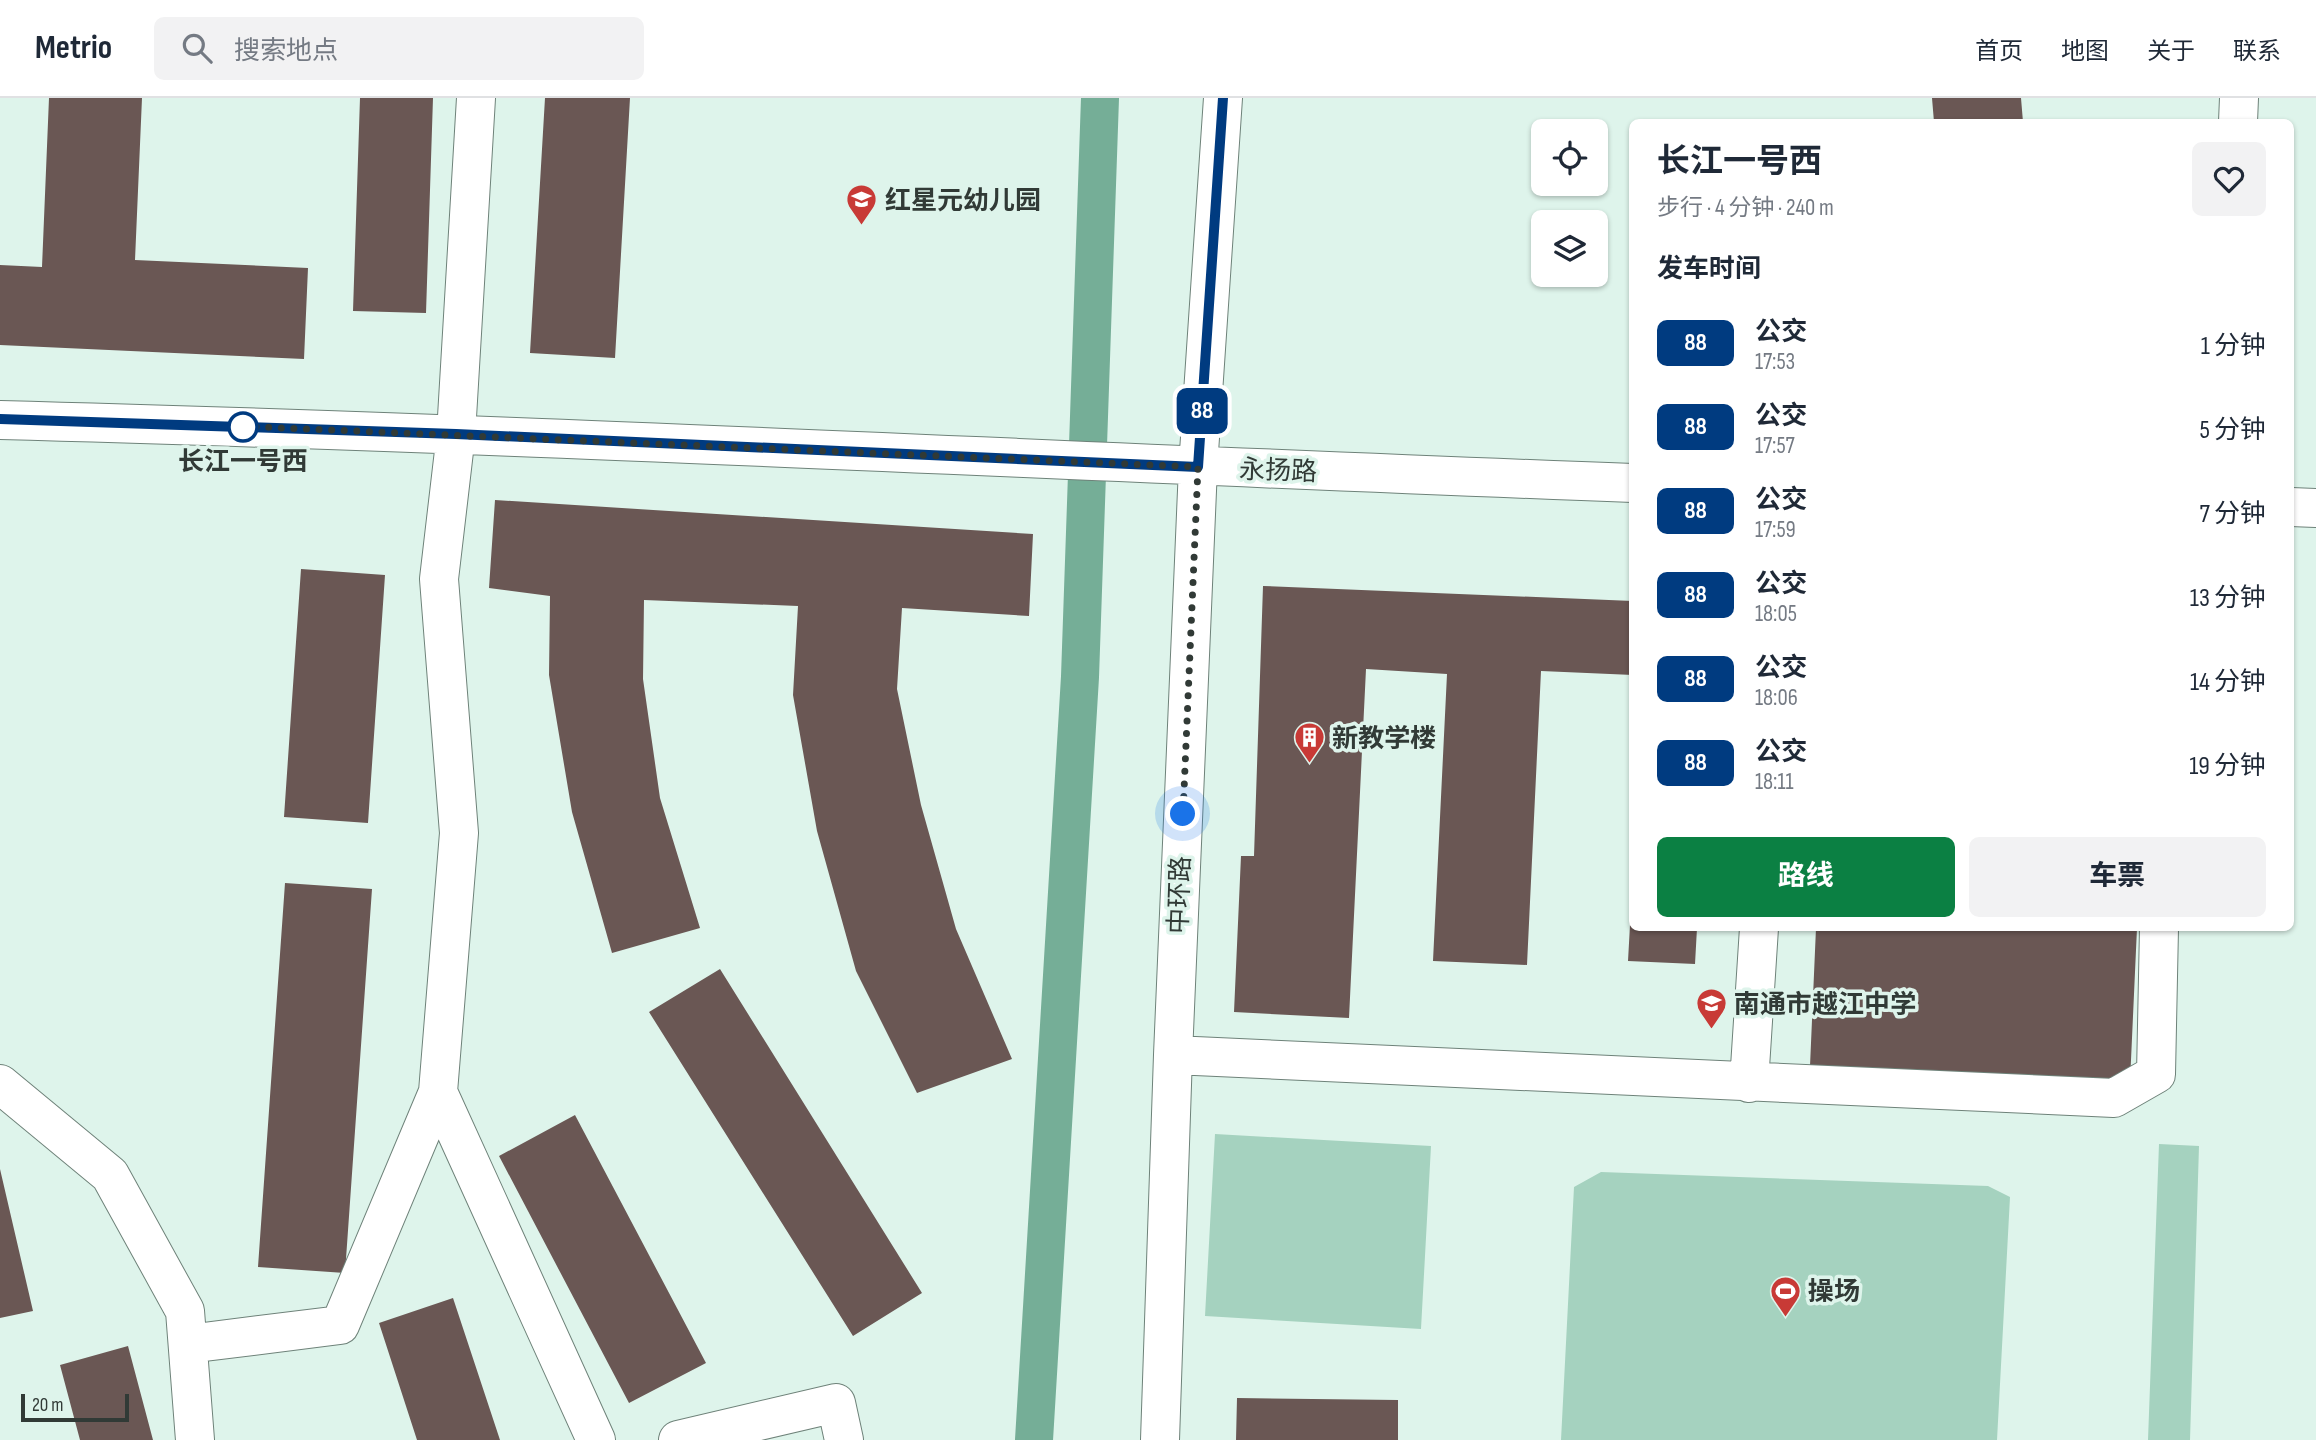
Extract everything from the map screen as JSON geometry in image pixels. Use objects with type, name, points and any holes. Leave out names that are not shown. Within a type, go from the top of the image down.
[{"type":"street","points":[[188,1344],[340,1325],[438,1091],[459,833],[439,579],[456,434],[476,98]]},
{"type":"street","name":"中环路","points":[[1160,1440],[1172,1055],[1182,466],[1223,98]]},
{"type":"street","points":[[2238,119],[2239,98]]},
{"type":"street","name":"永扬路","points":[[0,419],[456,434],[1629,483]]},
{"type":"street","points":[[2294,507],[2316,508]]},
{"type":"street","points":[[1749,1083],[1759,931]]},
{"type":"street","points":[[1172,1055],[2114,1098],[2156,1074],[2159,931]]},
{"type":"street","points":[[0,1084],[110,1175],[185,1311],[195,1440]]},
{"type":"street","points":[[438,1091],[596,1440]]},
{"type":"street","points":[[678,1440],[836,1403],[844,1440]]},
{"type":"green space","points":[[1215,1134],[1431,1146],[1421,1329],[1205,1316]]},
{"type":"green space","points":[[2159,1144],[2199,1146],[2190,1440],[2148,1440]]},
{"type":"green space","name":"操场","points":[[1601,1172],[1988,1186],[2010,1197],[1997,1440],[1561,1440],[1574,1187]]},
{"type":"building","points":[[49,98],[142,98],[135,260],[308,268],[304,359],[0,345],[0,265],[42,267]]},
{"type":"building","points":[[360,98],[433,98],[426,313],[353,311]]},
{"type":"building","points":[[545,98],[630,98],[615,358],[530,353]]},
{"type":"building","points":[[1932,98],[2021,98],[2023,119],[1934,119]]},
{"type":"building","points":[[495,500],[1033,534],[1029,616],[902,608],[897,689],[921,805],[956,929],[1012,1059],[917,1093],[856,971],[817,831],[793,695],[798,606],[644,600],[643,679],[660,798],[700,928],[612,953],[572,812],[549,675],[550,596],[489,588]]},
{"type":"building","points":[[301,569],[385,575],[368,823],[284,817]]},
{"type":"building","name":"新教学楼","points":[[1263,586],[1629,601],[1629,675],[1541,671],[1527,965],[1433,961],[1447,674],[1366,669],[1349,1018],[1234,1012],[1241,856],[1254,856]]},
{"type":"building","points":[[285,883],[372,889],[345,1273],[258,1267]]},
{"type":"building","points":[[1630,931],[1697,931],[1695,964],[1628,961]]},
{"type":"building","points":[[1816,931],[2137,931],[2130,1082],[1810,1066]]},
{"type":"building","points":[[720,969],[922,1293],[853,1336],[649,1012]]},
{"type":"building","points":[[575,1115],[706,1363],[629,1403],[499,1156]]},
{"type":"building","points":[[0,1169],[33,1311],[0,1318]]},
{"type":"building","points":[[453,1298],[500,1440],[417,1440],[379,1323]]},
{"type":"building","points":[[128,1346],[153,1440],[80,1440],[60,1365]]},
{"type":"building","points":[[1237,1398],[1398,1400],[1398,1440],[1236,1440]]},
{"type":"waterway","points":[[1034,1440],[1080,677],[1100,98]]},
{"type":"bus line","name":"88","points":[[0,419],[456,434],[1198,467],[1223,98]]},
{"type":"place","name":"红星元幼儿园","points":[[862,227]]},
{"type":"place","name":"长江一号西","points":[[243,427]]},
{"type":"place","name":"新教学楼","points":[[1309,765]]},
{"type":"place","name":"南通市越江中学","points":[[1711,1031]]},
{"type":"place","name":"操场","points":[[1785,1318]]},
{"type":"route","points":[[243,427],[237,426],[1198,467],[1183,814]]}]
